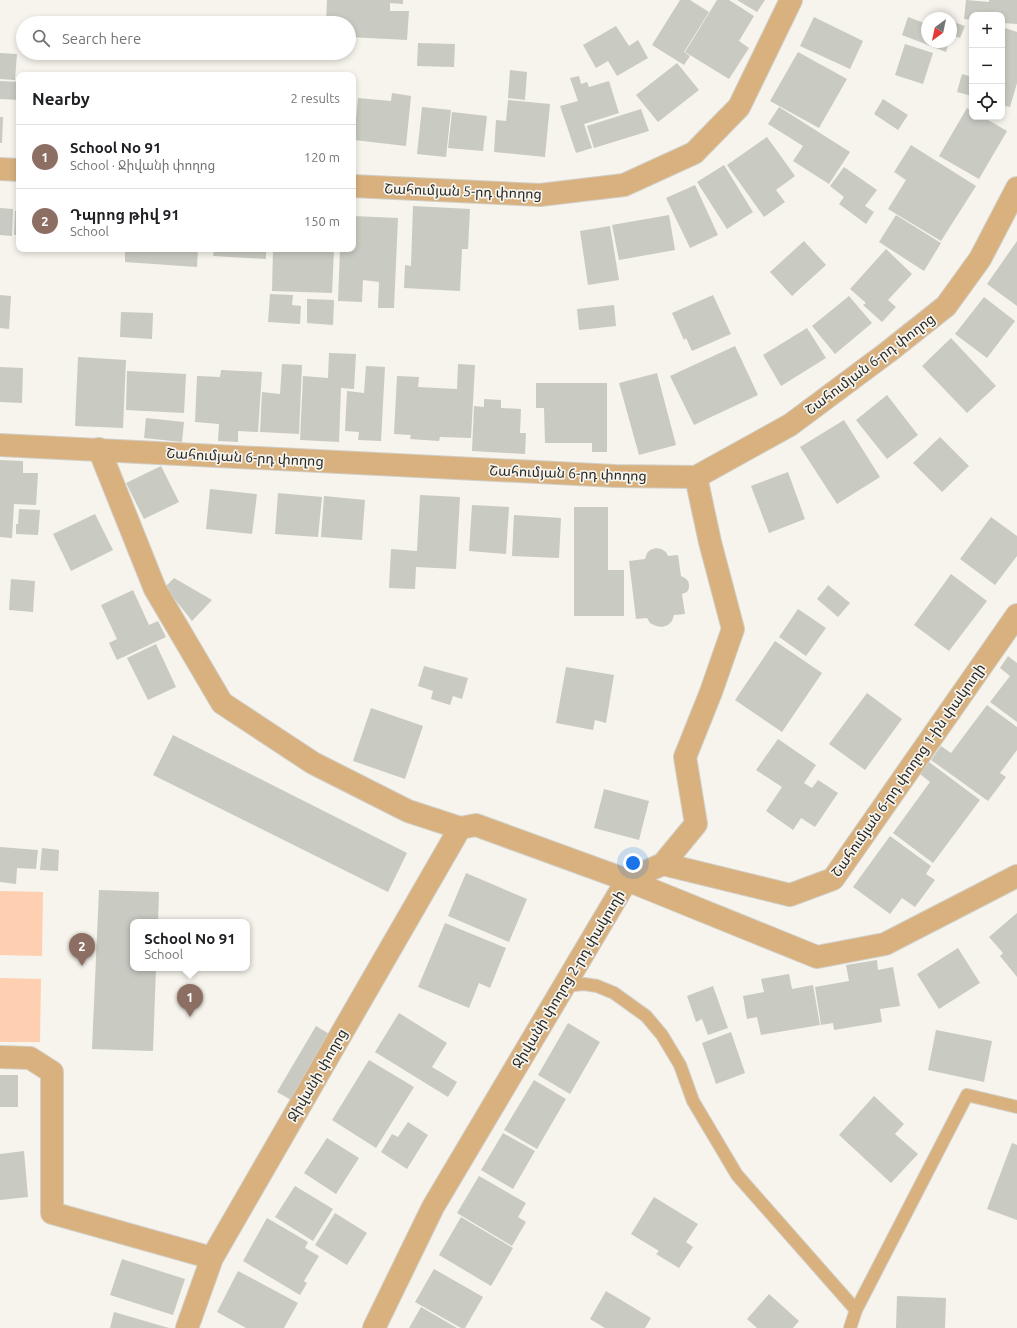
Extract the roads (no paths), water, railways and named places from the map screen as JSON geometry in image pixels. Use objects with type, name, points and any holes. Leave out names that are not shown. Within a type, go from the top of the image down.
[{"type":"street","name":"Շահումյան 5-րդ փողոց","points":[[356,186],[540,195],[624,184],[694,153],[739,107],[791,0]]},
{"type":"street","points":[[0,169],[16,170]]},
{"type":"street","name":"Շահումյան 6-րդ փողոց","points":[[0,445],[615,476],[696,477],[790,424],[888,352],[946,306],[980,259],[1017,188]]},
{"type":"street","points":[[99,449],[154,589],[222,703],[313,763],[408,812],[460,828],[476,826],[627,880],[816,957],[885,944],[1017,876]]},
{"type":"street","name":"Ջիվանի փողոց 2-րդ փակուղի","points":[[374,1328],[433,1207],[627,880],[662,864],[696,824],[685,757],[711,692],[733,628],[710,542],[696,477]]},
{"type":"street","name":"Շահումյան 6-րդ փողոց 1-ին փակուղի","points":[[662,864],[790,896],[833,879],[1017,615]]},
{"type":"street","name":"Ջիվանի փողոց","points":[[187,1328],[212,1258],[460,828]]},
{"type":"street","points":[[0,1057],[30,1058],[52,1072],[52,1213],[212,1258]]},
{"type":"lane","points":[[564,986],[584,984],[597,986],[614,993],[646,1016],[662,1035],[680,1065],[693,1101],[737,1175],[856,1310]]},
{"type":"lane","points":[[850,1328],[856,1310],[967,1095],[1017,1107]]},
{"type":"place","name":"Դպրոց թիվ 91","points":[[82,966]]},
{"type":"place","name":"School No 91","points":[[190,1017]]}]
